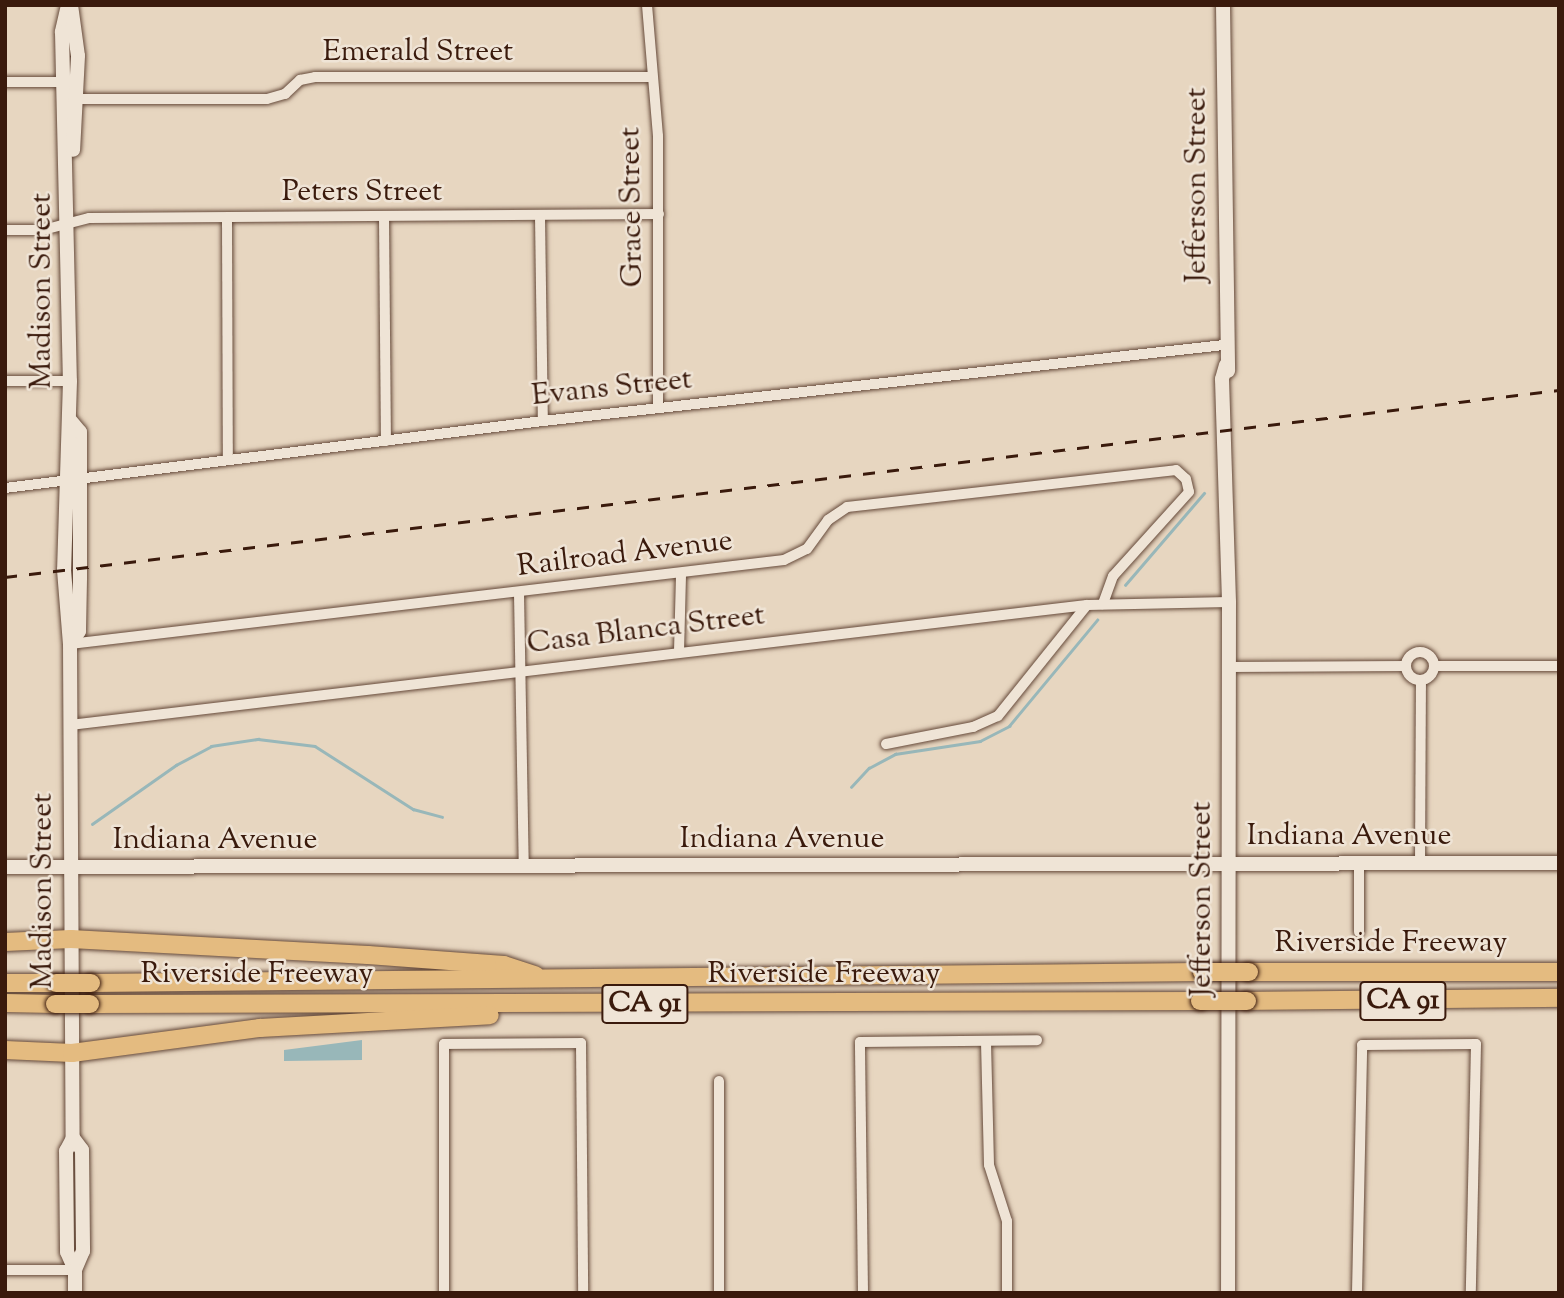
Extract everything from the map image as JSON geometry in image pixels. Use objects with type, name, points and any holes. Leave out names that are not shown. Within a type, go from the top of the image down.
[{"type":"highway","points":[[5,942],[71,939],[470,962],[504,965],[554,981]]},
{"type":"highway","name":"Riverside Freeway","points":[[5,983],[554,981],[1202,972],[1559,972]]},
{"type":"highway","name":"Riverside Freeway","points":[[5,1003],[525,1005],[1559,999]]},
{"type":"highway","points":[[5,1050],[72,1053],[260,1028],[502,1015],[525,1005]]},
{"type":"street","name":"Madison Street","points":[[70,5],[62,32],[64,82],[70,99],[74,149],[68,161],[71,479],[66,631],[70,644],[73,1138],[82,1150],[83,1251],[75,1270],[75,1293]]},
{"type":"street","name":"Madison Street","points":[[70,5],[78,56],[70,99]]},
{"type":"street","name":"Grace Street","points":[[647,5],[659,214],[658,408]]},
{"type":"street","name":"Jefferson Street","points":[[1223,5],[1224,345],[1231,419],[1228,505],[1228,1293]]},
{"type":"street","name":"Emerald Street","points":[[70,99],[278,98],[300,80],[315,77],[652,77]]},
{"type":"street","points":[[5,82],[64,82]]},
{"type":"street","name":"Peters Street","points":[[5,230],[68,226],[89,218],[659,214]]},
{"type":"street","points":[[540,216],[543,421]]},
{"type":"street","points":[[384,217],[386,441]]},
{"type":"street","points":[[227,218],[228,459]]},
{"type":"street","name":"Evans Street","points":[[5,488],[543,421],[1224,345]]},
{"type":"street","points":[[5,381],[70,381]]},
{"type":"street","name":"Railroad Avenue","points":[[70,644],[519,593],[798,556],[828,520],[847,507],[1165,469],[1176,470],[1189,485],[1189,492],[1113,576],[1103,604]]},
{"type":"street","points":[[679,652],[681,573]]},
{"type":"street","points":[[519,593],[524,867]]},
{"type":"street","name":"Casa Blanca Street","points":[[70,725],[1087,605],[1229,601]]},
{"type":"street","points":[[886,744],[973,727],[998,716],[1087,605]]},
{"type":"street","points":[[1420,652],[1431,658],[1434,666],[1432,674],[1421,680],[1412,678],[1406,666],[1408,658],[1420,652]]},
{"type":"street","points":[[1229,667],[1406,666]]},
{"type":"street","points":[[1434,666],[1559,666]]},
{"type":"street","points":[[1420,864],[1421,680]]},
{"type":"street","name":"Indiana Avenue","points":[[5,867],[1559,863]]},
{"type":"street","points":[[1359,864],[1359,932]]},
{"type":"street","points":[[863,1293],[860,1042],[1037,1040]]},
{"type":"street","points":[[986,1042],[988,1153],[1007,1221],[1007,1293]]},
{"type":"street","points":[[444,1293],[444,1044],[581,1043],[583,1293]]},
{"type":"street","points":[[1357,1293],[1362,1045],[1476,1044],[1471,1293]]},
{"type":"street","points":[[719,1081],[719,1293]]},
{"type":"street","points":[[5,1270],[75,1270]]},
{"type":"water","points":[[362,1040],[362,1060],[284,1061],[284,1050]]},
{"type":"waterway","points":[[1125,585],[1204,493]]},
{"type":"waterway","points":[[851,787],[869,768],[895,754],[980,741],[1009,726],[1097,620]]},
{"type":"waterway","points":[[92,824],[176,765],[211,746],[258,739],[315,746],[413,809],[442,817]]},
{"type":"railway","points":[[5,577],[1559,390]]}]
